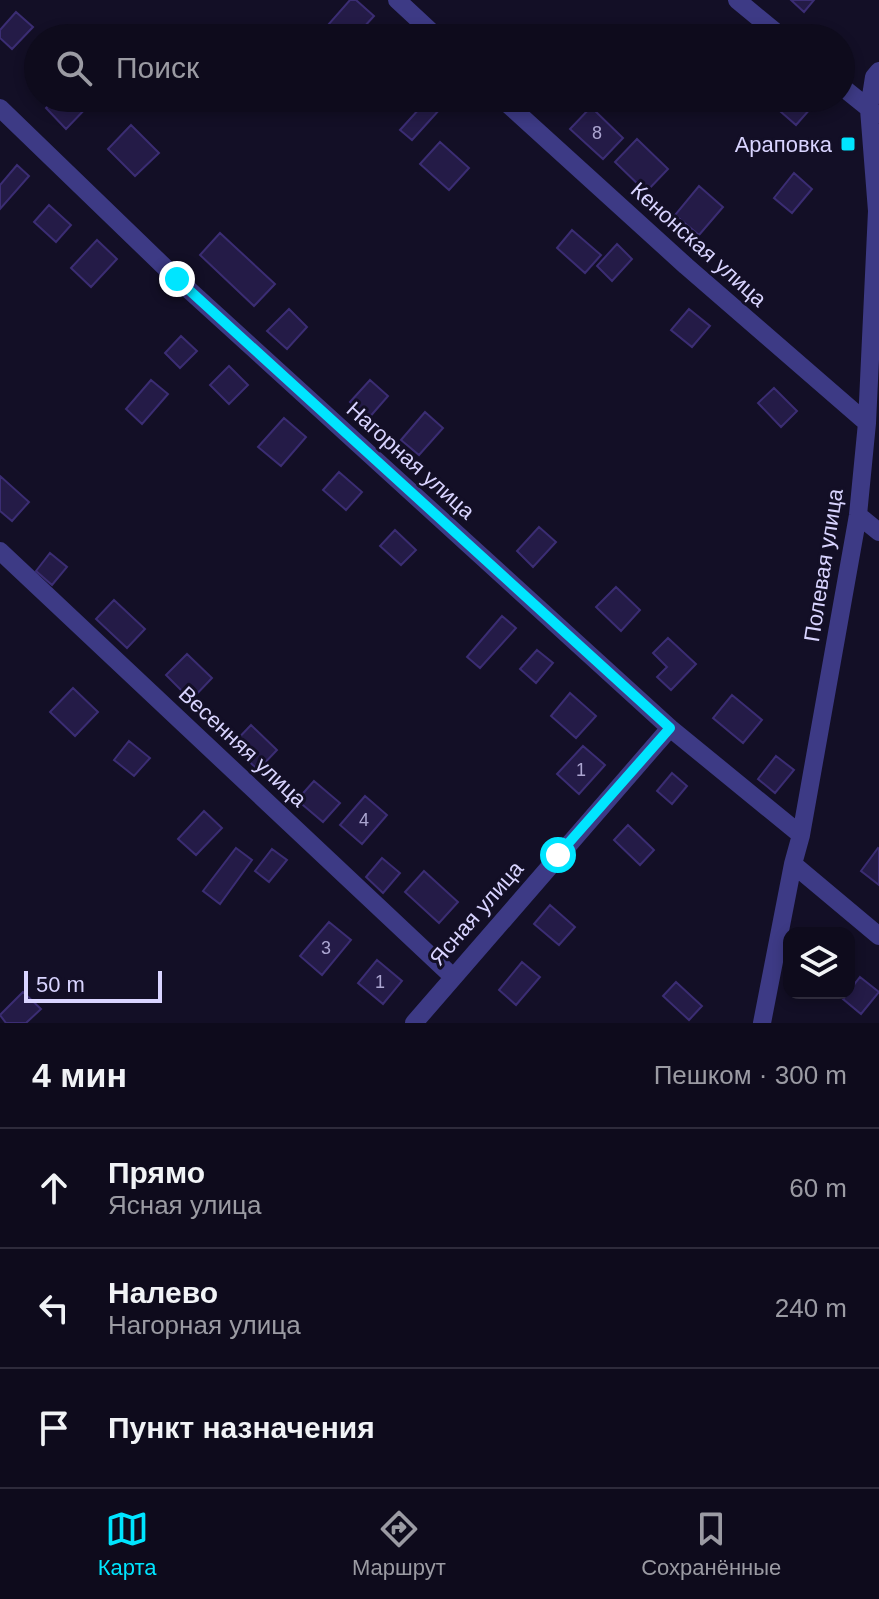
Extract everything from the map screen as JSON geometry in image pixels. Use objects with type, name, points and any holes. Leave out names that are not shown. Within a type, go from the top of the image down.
[{"type":"street","points":[[397,0],[423,24]]},
{"type":"street","points":[[737,0],[766,24]]},
{"type":"street","name":"Полевая улица","points":[[762,1023],[801,835],[858,515],[867,423],[877,211],[874,77],[879,71]]},
{"type":"street","points":[[855,97],[874,113]]},
{"type":"street","name":"Нагорная улица","points":[[0,108],[177,279],[670,728],[801,835]]},
{"type":"street","name":"Кенонская улица","points":[[516,112],[686,266],[867,423]]},
{"type":"street","points":[[858,515],[879,532]]},
{"type":"street","name":"Весенняя улица","points":[[0,551],[452,976]]},
{"type":"street","name":"Ясная улица","points":[[414,1023],[670,728]]},
{"type":"street","points":[[793,864],[879,936]]},
{"type":"building","points":[[350,0],[356,0],[374,16],[367,24],[329,24]]},
{"type":"building","points":[[791,0],[814,0],[804,12]]},
{"type":"building","points":[[16,12],[30,24],[24,24],[24,36],[12,49],[0,38],[0,30]]},
{"type":"building","points":[[50,112],[82,112],[66,129]]},
{"type":"building","points":[[416,112],[437,112],[412,140],[400,130]]},
{"type":"building","points":[[586,112],[596,112],[623,138],[603,159],[570,129]]},
{"type":"building","points":[[781,112],[807,112],[796,125]]},
{"type":"building","points":[[131,125],[159,153],[135,176],[108,149]]},
{"type":"building","points":[[637,139],[668,169],[646,192],[615,162]]},
{"type":"building","points":[[440,142],[469,168],[449,190],[420,164]]},
{"type":"building","points":[[17,165],[29,176],[0,209],[0,185]]},
{"type":"building","points":[[794,173],[812,189],[792,213],[774,198]]},
{"type":"building","points":[[699,186],[723,207],[699,235],[675,215]]},
{"type":"building","points":[[49,205],[71,225],[56,242],[34,222]]},
{"type":"building","points":[[572,230],[601,255],[585,273],[557,248]]},
{"type":"building","points":[[220,233],[275,284],[254,306],[200,255]]},
{"type":"building","points":[[97,240],[117,259],[91,287],[71,268]]},
{"type":"building","points":[[617,244],[632,259],[612,281],[597,266]]},
{"type":"building","points":[[289,309],[307,327],[287,349],[267,331]]},
{"type":"building","points":[[689,309],[710,326],[692,347],[671,330]]},
{"type":"building","points":[[181,336],[197,351],[180,368],[165,353]]},
{"type":"building","points":[[229,366],[248,385],[229,404],[210,385]]},
{"type":"building","points":[[151,380],[168,394],[142,424],[126,409]]},
{"type":"building","points":[[370,380],[388,396],[368,419],[350,402]]},
{"type":"building","points":[[774,388],[797,411],[781,427],[758,403]]},
{"type":"building","points":[[425,412],[443,428],[419,455],[401,440]]},
{"type":"building","points":[[284,418],[306,437],[281,466],[258,447]]},
{"type":"building","points":[[339,472],[362,492],[346,510],[323,490]]},
{"type":"building","points":[[0,476],[29,502],[12,521],[0,511]]},
{"type":"building","points":[[539,527],[556,542],[533,567],[517,551]]},
{"type":"building","points":[[395,530],[416,550],[401,565],[380,546]]},
{"type":"building","points":[[50,553],[67,567],[52,585],[36,571]]},
{"type":"building","points":[[616,587],[640,610],[621,631],[596,607]]},
{"type":"building","points":[[114,600],[145,629],[127,648],[96,619]]},
{"type":"building","points":[[502,616],[516,628],[480,668],[467,657]]},
{"type":"building","points":[[668,638],[696,664],[671,690],[657,677],[667,667],[653,653]]},
{"type":"building","points":[[537,650],[553,663],[536,683],[520,669]]},
{"type":"building","points":[[187,654],[212,678],[191,700],[166,675]]},
{"type":"building","points":[[73,688],[98,712],[75,736],[50,712]]},
{"type":"building","points":[[570,693],[596,716],[576,738],[551,716]]},
{"type":"building","points":[[732,695],[762,720],[743,743],[713,718]]},
{"type":"building","points":[[251,725],[277,750],[258,770],[232,745]]},
{"type":"building","points":[[129,741],[150,758],[134,776],[114,760]]},
{"type":"building","points":[[583,746],[605,765],[579,794],[557,774]]},
{"type":"building","points":[[776,756],[794,770],[775,793],[758,779]]},
{"type":"building","points":[[672,773],[687,786],[672,804],[657,791]]},
{"type":"building","points":[[314,781],[340,803],[323,822],[297,800]]},
{"type":"building","points":[[365,796],[387,815],[362,844],[340,825]]},
{"type":"building","points":[[204,811],[222,828],[196,855],[178,839]]},
{"type":"building","points":[[628,825],[654,850],[640,865],[614,840]]},
{"type":"building","points":[[236,848],[252,860],[220,904],[203,891]]},
{"type":"building","points":[[272,849],[287,860],[269,882],[255,871]]},
{"type":"building","points":[[879,849],[879,885],[861,871]]},
{"type":"building","points":[[382,858],[400,873],[383,893],[366,877]]},
{"type":"building","points":[[424,871],[458,902],[439,923],[405,892]]},
{"type":"building","points":[[550,905],[575,927],[559,945],[534,924]]},
{"type":"building","points":[[329,922],[351,940],[322,975],[300,956]]},
{"type":"building","points":[[377,960],[402,981],[383,1004],[358,983]]},
{"type":"building","points":[[522,962],[540,977],[516,1005],[499,990]]},
{"type":"building","points":[[860,977],[879,992],[861,1014],[843,999],[855,999],[855,983]]},
{"type":"building","points":[[676,982],[702,1006],[689,1020],[663,996]]},
{"type":"building","points":[[23,992],[41,1009],[26,1023],[6,1023],[0,1015]]},
{"type":"place","name":"Араповка","points":[[848,144]]},
{"type":"route","points":[[177,279],[670,728],[558,855]]}]
